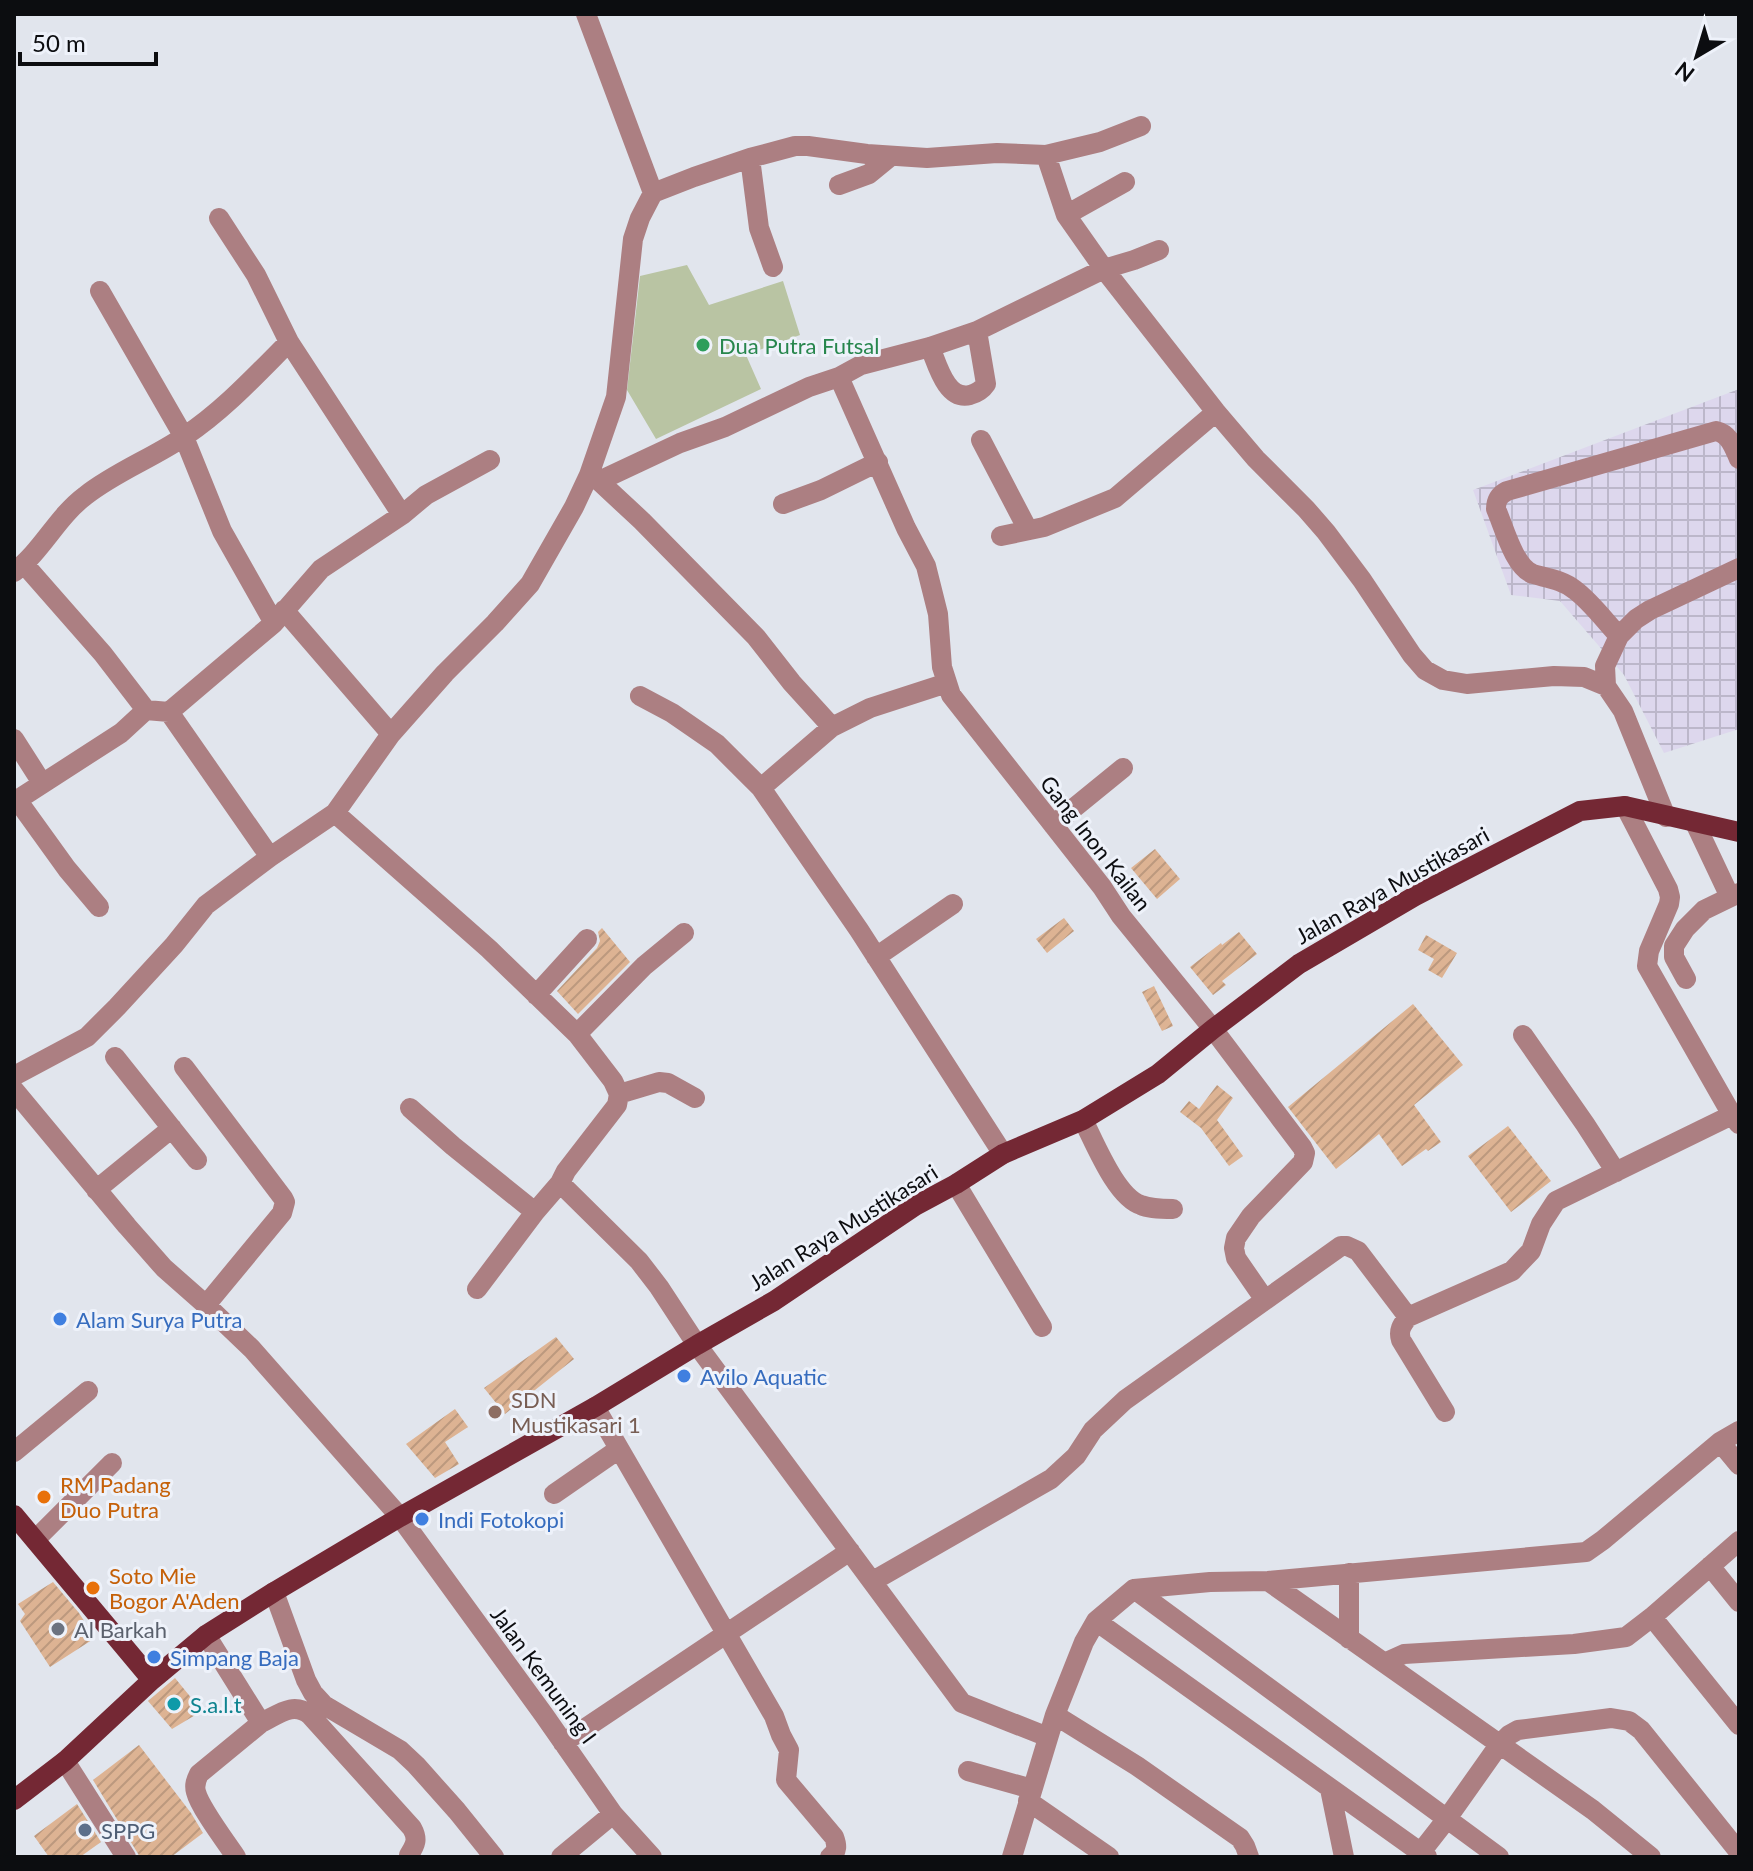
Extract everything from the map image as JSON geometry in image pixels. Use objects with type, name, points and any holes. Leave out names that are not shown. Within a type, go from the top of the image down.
[{"type":"main road","name":"Jalan Raya Mustikasari","points":[[14,1800],[65,1761],[152,1680],[206,1635],[400,1517],[774,1301],[915,1206],[1003,1154],[1083,1120],[1158,1074],[1299,964],[1415,896],[1580,811],[1625,806],[1739,832]]},
{"type":"main road","points":[[16,1521],[36,1539],[152,1680]]},
{"type":"street","points":[[586,14],[653,193]]},
{"type":"street","points":[[14,1076],[87,1037],[174,945],[206,905],[335,813],[391,734],[530,584],[594,478],[616,397],[633,239],[653,193],[783,149],[808,146],[927,158],[997,153],[1046,155],[1100,142],[1141,126]]},
{"type":"street","points":[[1046,155],[1066,215],[1104,269],[1216,412],[1326,532],[1425,670],[1443,680],[1467,684],[1554,676],[1584,677],[1606,686]]},
{"type":"street","points":[[839,185],[869,174],[891,156]]},
{"type":"street","points":[[750,158],[759,228],[773,267]]},
{"type":"street","points":[[1066,215],[1125,182]]},
{"type":"street","points":[[219,218],[256,275],[289,342],[402,515]]},
{"type":"street","points":[[594,478],[725,427],[861,365],[977,331],[1104,269],[1159,250]]},
{"type":"street","points":[[100,291],[184,437],[222,531],[279,616],[391,734]]},
{"type":"street","points":[[930,347],[948,387],[968,396],[981,391],[986,384],[977,331]]},
{"type":"street","points":[[289,342],[208,419],[184,437],[85,495],[19,568],[103,654],[146,710],[169,712],[279,616],[321,569],[402,515],[426,495],[490,460]]},
{"type":"street","points":[[761,788],[832,727],[870,708],[947,683],[942,667],[938,614],[926,566],[839,377]]},
{"type":"street","points":[[1001,536],[1044,527],[1115,498],[1216,412]]},
{"type":"street","points":[[1619,636],[1575,590],[1529,572],[1521,564],[1496,509],[1498,498],[1507,491],[1716,431],[1726,435],[1739,459]]},
{"type":"street","points":[[981,440],[1028,530]]},
{"type":"street","points":[[783,504],[821,490],[878,462]]},
{"type":"street","points":[[594,478],[756,637],[832,727]]},
{"type":"street","points":[[1666,817],[1623,711],[1606,686],[1605,666],[1619,636],[1636,619],[1739,568]]},
{"type":"street","name":"Gang Inon Kailan","points":[[947,683],[951,695],[1102,887],[1121,916],[1213,1029],[1305,1153],[1303,1162],[1251,1216],[1236,1238],[1236,1258],[1265,1300]]},
{"type":"street","points":[[640,696],[672,713],[717,744],[761,788],[876,957],[1003,1154]]},
{"type":"street","points":[[99,907],[16,802],[121,733],[146,710]]},
{"type":"street","points":[[169,712],[270,857]]},
{"type":"street","points":[[14,739],[42,783]]},
{"type":"street","points":[[1053,825],[1123,768]]},
{"type":"street","points":[[1445,1412],[1401,1340],[1400,1327],[1408,1317],[1512,1271],[1531,1251],[1541,1224],[1556,1201],[1736,1119],[1647,966],[1649,951],[1670,897],[1625,806]]},
{"type":"street","points":[[335,813],[421,887],[577,1034],[613,1081],[619,1094],[617,1105],[477,1289]]},
{"type":"street","points":[[1686,979],[1674,957],[1674,946],[1685,929],[1704,910],[1735,895],[1695,823]]},
{"type":"street","points":[[876,957],[953,904]]},
{"type":"street","points":[[577,1034],[644,966],[684,933]]},
{"type":"street","points":[[536,995],[587,939]]},
{"type":"street","points":[[1523,1035],[1616,1172]]},
{"type":"street","points":[[115,1057],[197,1160]]},
{"type":"street","points":[[184,1067],[285,1202],[282,1213],[206,1305]]},
{"type":"street","points":[[619,1094],[659,1082],[668,1083],[695,1098]]},
{"type":"street","name":"Jalan Kemuning I","points":[[14,1092],[164,1268],[252,1349],[400,1517],[613,1814],[652,1857]]},
{"type":"street","points":[[410,1108],[535,1212]]},
{"type":"street","points":[[1083,1120],[1117,1185],[1128,1199],[1141,1206],[1173,1209]]},
{"type":"street","points":[[96,1190],[172,1128]]},
{"type":"street","points":[[560,1183],[639,1261],[697,1345],[962,1703],[1048,1737]]},
{"type":"street","points":[[956,1184],[1042,1327]]},
{"type":"street","points":[[873,1581],[1051,1479],[1076,1456],[1093,1430],[1125,1400],[1341,1246],[1358,1251],[1408,1317]]},
{"type":"street","points":[[14,1452],[88,1391]]},
{"type":"street","points":[[595,1407],[774,1716],[789,1750],[786,1780],[834,1837],[837,1848],[830,1857]]},
{"type":"street","points":[[1012,1857],[1055,1715],[1084,1642],[1096,1621],[1134,1589],[1210,1582],[1268,1581],[1586,1552],[1720,1442],[1739,1431]]},
{"type":"street","points":[[1720,1442],[1739,1465]]},
{"type":"street","points":[[554,1494],[619,1449]]},
{"type":"street","points":[[36,1539],[112,1463]]},
{"type":"street","points":[[1384,1663],[1404,1654],[1574,1644],[1626,1637],[1739,1541]]},
{"type":"street","points":[[563,1743],[850,1551]]},
{"type":"street","points":[[1710,1566],[1739,1602]]},
{"type":"street","points":[[1349,1573],[1349,1639]]},
{"type":"street","points":[[1268,1581],[1593,1810],[1651,1857]]},
{"type":"street","points":[[1134,1589],[1499,1857]]},
{"type":"street","points":[[274,1592],[313,1693],[324,1705],[378,1736],[408,1758],[494,1857]]},
{"type":"street","points":[[1652,1617],[1739,1725]]},
{"type":"street","points":[[1096,1621],[1424,1855],[1509,1735],[1518,1730],[1611,1718],[1629,1721],[1641,1730],[1739,1852]]},
{"type":"street","points":[[206,1635],[261,1723]]},
{"type":"street","points":[[236,1857],[201,1803],[195,1791],[195,1782],[199,1774],[261,1723],[297,1708],[310,1715],[412,1828],[417,1837],[409,1855]]},
{"type":"street","points":[[1055,1715],[1137,1766],[1240,1838],[1249,1857]]},
{"type":"street","points":[[65,1761],[126,1857]]},
{"type":"street","points":[[968,1771],[1030,1795],[1109,1857]]},
{"type":"street","points":[[1330,1789],[1344,1857]]},
{"type":"street","points":[[561,1857],[613,1814]]},
{"type":"shaded area","points":[[1739,389],[1739,729],[1664,753],[1624,675],[1560,601],[1511,595],[1473,490]]},
{"type":"green space","name":"Dua Putra Futsal","points":[[687,265],[709,305],[783,281],[800,335],[746,355],[761,389],[656,439],[627,390],[640,276]]},
{"type":"building","points":[[1155,849],[1180,879],[1157,899],[1131,868]]},
{"type":"building","points":[[1064,918],[1074,931],[1047,953],[1036,939]]},
{"type":"building","points":[[602,928],[630,962],[578,1014],[557,991],[597,948],[600,941],[598,932]]},
{"type":"building","points":[[1239,932],[1257,954],[1222,981],[1226,985],[1213,995],[1190,967]]},
{"type":"building","points":[[1426,935],[1457,953],[1442,978],[1428,970],[1434,959],[1418,950]]},
{"type":"building","points":[[1154,986],[1173,1026],[1162,1031],[1142,992]]},
{"type":"building","points":[[1413,1004],[1463,1065],[1414,1105],[1441,1142],[1402,1166],[1379,1134],[1336,1169],[1288,1107]]},
{"type":"building","points":[[1217,1085],[1233,1098],[1217,1120],[1243,1156],[1229,1166],[1201,1128],[1180,1112],[1189,1101],[1199,1109]]},
{"type":"building","points":[[1508,1126],[1551,1181],[1511,1212],[1468,1156]]},
{"type":"building","points":[[556,1337],[574,1359],[505,1414],[484,1388]]},
{"type":"building","points":[[455,1409],[468,1427],[445,1442],[459,1464],[435,1478],[406,1444]]},
{"type":"building","name":"Al Barkah","points":[[53,1582],[95,1638],[50,1667],[20,1621],[25,1614],[18,1604]]},
{"type":"building","name":"S.a.l.t","points":[[175,1678],[202,1711],[172,1729],[148,1701]]},
{"type":"building","points":[[139,1745],[203,1833],[171,1857],[140,1857],[93,1780]]},
{"type":"building","points":[[77,1804],[101,1842],[80,1857],[49,1857],[34,1836]]},
{"type":"place","name":"Dua Putra Futsal","points":[[703,345]]},
{"type":"place","name":"Alam Surya Putra","points":[[60,1319]]},
{"type":"place","name":"Avilo Aquatic","points":[[684,1376]]},
{"type":"place","name":"SDN Mustikasari 1","points":[[495,1412]]},
{"type":"place","name":"RM Padang Duo Putra","points":[[44,1497]]},
{"type":"place","name":"Indi Fotokopi","points":[[422,1519]]},
{"type":"place","name":"Soto Mie Bogor A'Aden","points":[[93,1588]]},
{"type":"place","name":"Al Barkah","points":[[58,1629]]},
{"type":"place","name":"Simpang Baja","points":[[154,1657]]},
{"type":"place","name":"S.a.l.t","points":[[174,1704]]},
{"type":"place","name":"SPPG","points":[[85,1830]]}]
